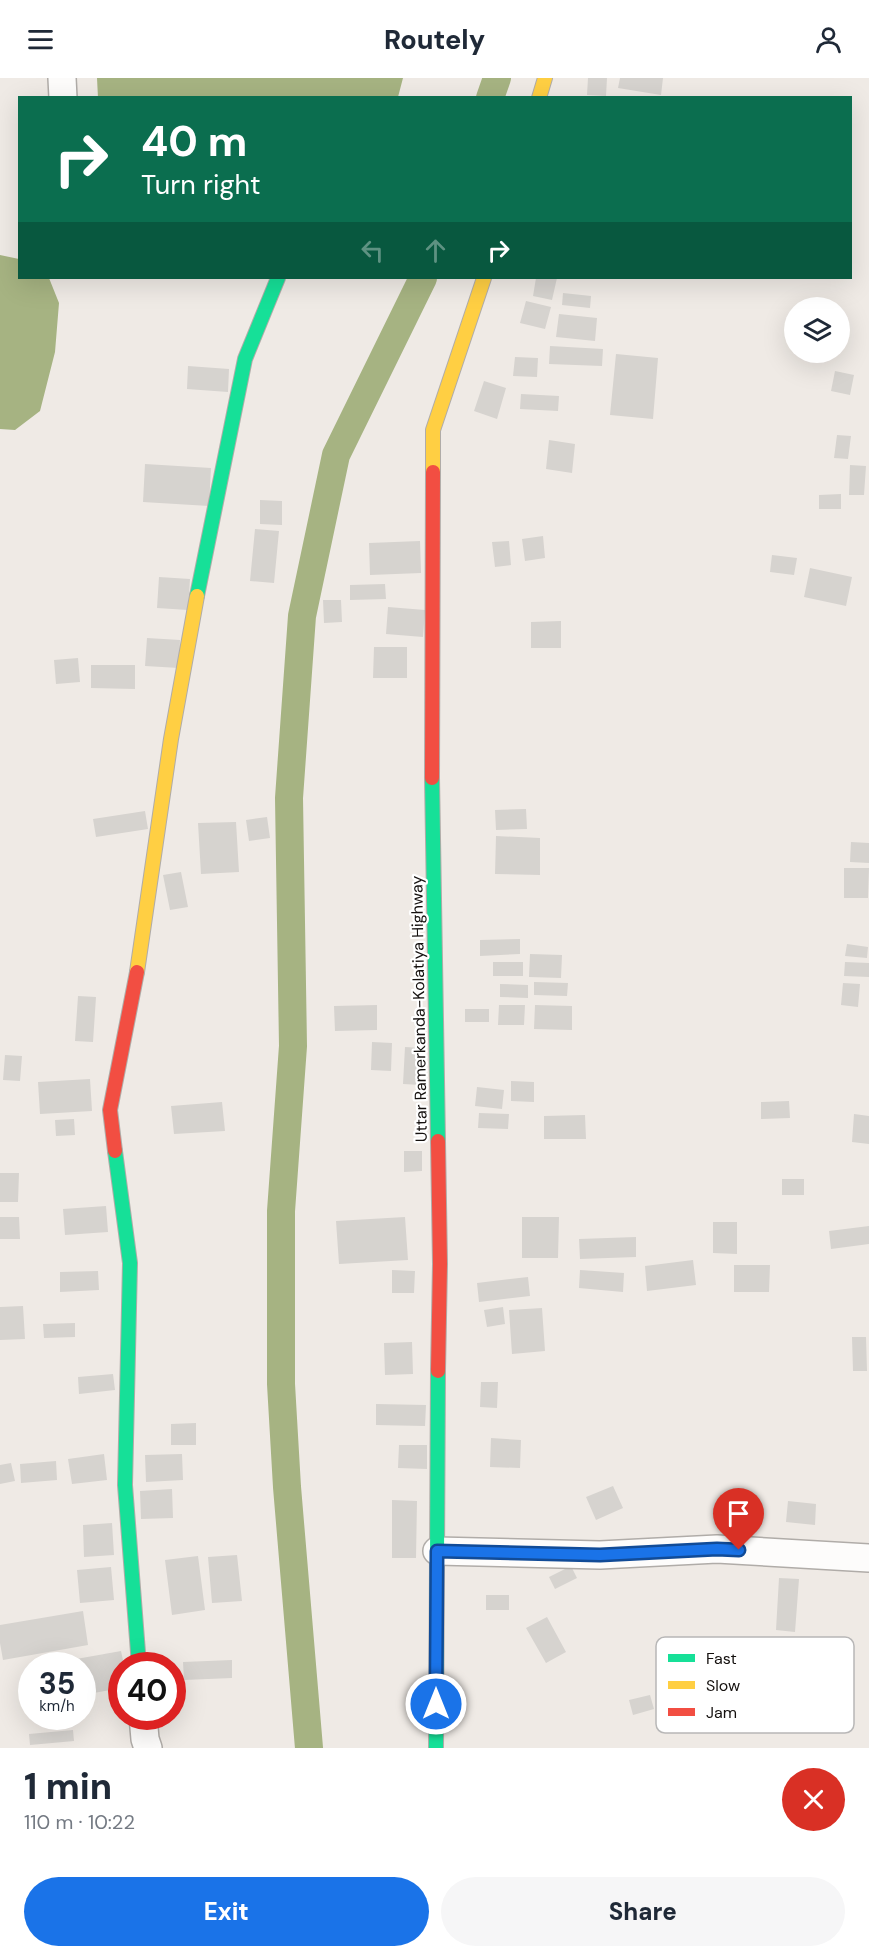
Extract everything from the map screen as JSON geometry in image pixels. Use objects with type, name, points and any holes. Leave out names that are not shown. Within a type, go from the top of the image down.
[{"type":"street","points":[[62,78],[63,96]]},
{"type":"street","points":[[540,96],[545,78]]},
{"type":"street","points":[[138,1652],[124,1485],[130,1263],[110,1110],[136,978],[171,739],[209,531],[244,359],[278,279]]},
{"type":"street","name":"Uttar Ramerkanda-Kolatiya Highway","points":[[436,1748],[440,1264],[432,756],[434,430],[484,279]]},
{"type":"street","points":[[437,1551],[600,1555],[717,1549],[869,1558]]},
{"type":"street","points":[[144,1730],[148,1748]]},
{"type":"shaded area","points":[[97,78],[403,78],[398,96],[98,96]]},
{"type":"shaded area","points":[[0,255],[18,259],[18,279],[49,279],[59,303],[55,352],[40,411],[15,430],[0,429]]},
{"type":"building","points":[[588,78],[607,78],[606,96],[587,95]]},
{"type":"building","points":[[620,78],[663,78],[661,95],[618,88]]},
{"type":"building","points":[[536,279],[557,279],[552,300],[533,296]]},
{"type":"building","points":[[563,293],[591,296],[590,308],[562,305]]},
{"type":"building","points":[[526,301],[551,307],[545,329],[520,323]]},
{"type":"building","points":[[559,314],[597,318],[595,341],[556,337]]},
{"type":"building","points":[[550,346],[603,349],[602,366],[549,364]]},
{"type":"building","points":[[616,354],[658,358],[653,419],[610,415]]},
{"type":"building","points":[[515,357],[538,358],[537,377],[513,376]]},
{"type":"building","points":[[188,366],[229,369],[228,392],[187,389]]},
{"type":"building","points":[[835,371],[854,375],[850,395],[831,391]]},
{"type":"building","points":[[484,381],[506,388],[497,419],[474,411]]},
{"type":"building","points":[[521,394],[559,396],[558,411],[520,409]]},
{"type":"building","points":[[837,435],[851,436],[848,459],[834,458]]},
{"type":"building","points":[[549,440],[575,444],[572,473],[546,469]]},
{"type":"building","points":[[145,464],[211,468],[209,506],[143,502]]},
{"type":"building","points":[[850,465],[866,466],[864,495],[849,495]]},
{"type":"building","points":[[841,494],[841,509],[819,509],[819,495]]},
{"type":"building","points":[[260,500],[282,501],[282,525],[260,524]]},
{"type":"building","points":[[255,529],[279,531],[274,583],[250,581]]},
{"type":"building","points":[[543,536],[545,558],[525,561],[522,539]]},
{"type":"building","points":[[420,541],[421,573],[370,575],[369,543]]},
{"type":"building","points":[[509,541],[511,565],[495,567],[492,542]]},
{"type":"building","points":[[772,555],[797,558],[794,575],[770,572]]},
{"type":"building","points":[[810,568],[852,577],[846,606],[804,597]]},
{"type":"building","points":[[159,577],[190,579],[188,610],[157,608]]},
{"type":"building","points":[[385,584],[386,599],[350,600],[350,585]]},
{"type":"building","points":[[323,600],[341,600],[342,622],[324,623]]},
{"type":"building","points":[[388,607],[425,610],[423,637],[386,634]]},
{"type":"building","points":[[561,621],[561,648],[531,648],[531,622]]},
{"type":"building","points":[[147,638],[180,640],[179,668],[145,666]]},
{"type":"building","points":[[374,647],[407,647],[407,678],[373,678]]},
{"type":"building","points":[[78,658],[80,682],[56,684],[54,660]]},
{"type":"building","points":[[91,665],[135,665],[135,689],[91,688]]},
{"type":"building","points":[[526,809],[527,829],[496,830],[495,810]]},
{"type":"building","points":[[145,811],[148,829],[96,837],[93,819]]},
{"type":"building","points":[[267,817],[270,838],[249,841],[246,820]]},
{"type":"building","points":[[236,822],[239,872],[201,874],[198,823]]},
{"type":"building","points":[[496,836],[540,838],[540,875],[495,874]]},
{"type":"building","points":[[851,842],[869,843],[869,863],[850,862]]},
{"type":"building","points":[[844,868],[869,868],[868,898],[844,898]]},
{"type":"building","points":[[181,872],[188,907],[170,910],[163,875]]},
{"type":"building","points":[[520,939],[520,954],[480,956],[480,940]]},
{"type":"building","points":[[847,944],[868,947],[867,958],[845,956]]},
{"type":"building","points":[[530,954],[562,955],[561,978],[529,977]]},
{"type":"building","points":[[493,962],[523,962],[523,976],[493,976]]},
{"type":"building","points":[[845,962],[869,963],[869,977],[844,976]]},
{"type":"building","points":[[534,982],[568,983],[567,996],[534,995]]},
{"type":"building","points":[[843,983],[860,984],[858,1007],[841,1005]]},
{"type":"building","points":[[500,984],[528,985],[528,998],[500,997]]},
{"type":"building","points":[[78,996],[96,997],[93,1042],[75,1041]]},
{"type":"building","points":[[377,1005],[377,1030],[335,1031],[334,1006]]},
{"type":"building","points":[[499,1005],[525,1005],[524,1025],[498,1025]]},
{"type":"building","points":[[535,1005],[572,1006],[572,1030],[534,1029]]},
{"type":"building","points":[[465,1009],[489,1009],[489,1022],[465,1022]]},
{"type":"building","points":[[372,1042],[392,1043],[391,1071],[371,1070]]},
{"type":"building","points":[[405,1047],[423,1048],[421,1085],[403,1084]]},
{"type":"building","points":[[5,1055],[22,1056],[20,1081],[3,1080]]},
{"type":"building","points":[[90,1079],[92,1111],[40,1114],[38,1082]]},
{"type":"building","points":[[511,1081],[534,1082],[534,1102],[511,1101]]},
{"type":"building","points":[[477,1087],[504,1090],[502,1109],[475,1106]]},
{"type":"building","points":[[789,1101],[790,1118],[761,1119],[761,1102]]},
{"type":"building","points":[[222,1102],[225,1131],[174,1134],[171,1106]]},
{"type":"building","points":[[479,1113],[509,1114],[508,1129],[478,1128]]},
{"type":"building","points":[[854,1114],[869,1116],[869,1144],[852,1142]]},
{"type":"building","points":[[585,1115],[586,1139],[544,1139],[544,1116]]},
{"type":"building","points":[[74,1119],[75,1135],[56,1136],[55,1120]]},
{"type":"building","points":[[404,1151],[422,1151],[422,1171],[404,1172]]},
{"type":"building","points":[[0,1173],[19,1173],[18,1202],[0,1202]]},
{"type":"building","points":[[782,1179],[804,1179],[804,1195],[782,1195]]},
{"type":"building","points":[[106,1206],[108,1232],[65,1235],[63,1209]]},
{"type":"building","points":[[0,1217],[19,1217],[20,1239],[0,1239]]},
{"type":"building","points":[[405,1217],[408,1260],[339,1264],[336,1221]]},
{"type":"building","points":[[522,1217],[559,1217],[558,1258],[522,1258]]},
{"type":"building","points":[[713,1222],[737,1222],[737,1254],[713,1253]]},
{"type":"building","points":[[869,1226],[869,1244],[831,1249],[829,1231]]},
{"type":"building","points":[[636,1237],[636,1257],[580,1259],[579,1239]]},
{"type":"building","points":[[693,1260],[696,1285],[647,1291],[645,1266]]},
{"type":"building","points":[[734,1265],[770,1265],[769,1292],[734,1292]]},
{"type":"building","points":[[392,1270],[415,1271],[414,1293],[392,1293]]},
{"type":"building","points":[[580,1270],[624,1273],[623,1292],[579,1288]]},
{"type":"building","points":[[98,1271],[99,1290],[60,1292],[60,1272]]},
{"type":"building","points":[[528,1277],[530,1296],[479,1302],[477,1283]]},
{"type":"building","points":[[23,1306],[25,1339],[0,1340],[0,1307]]},
{"type":"building","points":[[503,1307],[505,1324],[487,1327],[484,1310]]},
{"type":"building","points":[[542,1308],[545,1351],[512,1354],[509,1310]]},
{"type":"building","points":[[75,1323],[75,1337],[44,1338],[43,1324]]},
{"type":"building","points":[[852,1337],[866,1337],[867,1371],[853,1371]]},
{"type":"building","points":[[412,1342],[413,1374],[385,1375],[384,1343]]},
{"type":"building","points":[[113,1374],[115,1390],[79,1394],[78,1377]]},
{"type":"building","points":[[481,1382],[498,1382],[497,1408],[480,1407]]},
{"type":"building","points":[[376,1404],[426,1405],[425,1426],[376,1425]]},
{"type":"building","points":[[196,1423],[196,1445],[171,1445],[171,1424]]},
{"type":"building","points":[[491,1438],[521,1440],[520,1468],[490,1467]]},
{"type":"building","points":[[399,1445],[427,1445],[427,1469],[398,1468]]},
{"type":"building","points":[[104,1454],[107,1480],[72,1484],[68,1459]]},
{"type":"building","points":[[182,1454],[183,1480],[146,1482],[145,1455]]},
{"type":"building","points":[[56,1461],[57,1480],[21,1483],[20,1464]]},
{"type":"building","points":[[11,1463],[15,1481],[0,1484],[0,1465]]},
{"type":"building","points":[[613,1486],[623,1508],[596,1520],[586,1497]]},
{"type":"building","points":[[172,1489],[173,1518],[141,1519],[140,1491]]},
{"type":"building","points":[[392,1500],[417,1501],[416,1558],[392,1558]]},
{"type":"building","points":[[788,1501],[816,1504],[815,1525],[786,1522]]},
{"type":"building","points":[[112,1523],[114,1555],[84,1557],[83,1525]]},
{"type":"building","points":[[237,1555],[242,1601],[212,1603],[208,1557]]},
{"type":"building","points":[[198,1556],[205,1610],[172,1615],[165,1560]]},
{"type":"building","points":[[571,1566],[577,1578],[555,1589],[549,1577]]},
{"type":"building","points":[[111,1567],[114,1600],[80,1603],[77,1570]]},
{"type":"building","points":[[779,1578],[799,1579],[795,1632],[776,1630]]},
{"type":"building","points":[[486,1595],[509,1595],[509,1610],[486,1610]]},
{"type":"building","points":[[83,1611],[88,1645],[48,1652],[18,1652],[18,1657],[3,1660],[0,1625]]},
{"type":"building","points":[[547,1617],[566,1652],[546,1663],[526,1628]]},
{"type":"building","points":[[108,1653],[108,1690],[96,1693],[96,1655]]},
{"type":"building","points":[[232,1660],[232,1678],[186,1680],[186,1662]]},
{"type":"building","points":[[650,1695],[654,1709],[633,1715],[629,1700]]},
{"type":"building","points":[[73,1730],[74,1741],[30,1745],[29,1734]]},
{"type":"waterway","points":[[491,96],[497,78]]},
{"type":"waterway","points":[[309,1748],[287,1487],[281,1384],[281,1211],[293,1046],[289,798],[302,616],[336,455],[423,279]]},
{"type":"traffic: fast","points":[[197,596],[245,359],[278,279]]},
{"type":"traffic: fast","points":[[432,778],[438,1141]]},
{"type":"traffic: fast","points":[[115,1151],[130,1263],[125,1485],[138,1652]]},
{"type":"traffic: fast","points":[[436,1748],[438,1371]]},
{"type":"traffic: slow","points":[[540,96],[545,78]]},
{"type":"traffic: slow","points":[[433,472],[433,430],[484,279]]},
{"type":"traffic: slow","points":[[137,972],[171,739],[197,596]]},
{"type":"traffic: jam","points":[[432,778],[433,472]]},
{"type":"traffic: jam","points":[[115,1151],[110,1110],[137,972]]},
{"type":"traffic: jam","points":[[438,1141],[440,1264],[438,1371]]},
{"type":"route","points":[[436,1704],[437,1551],[600,1555],[739,1550]]}]
